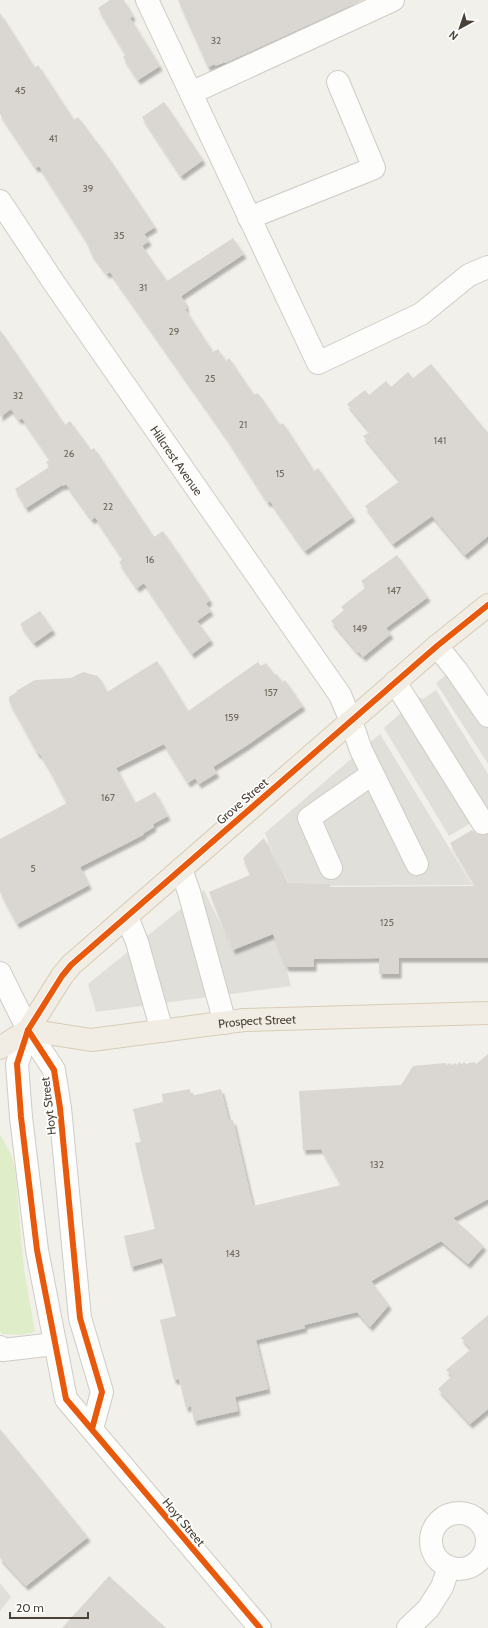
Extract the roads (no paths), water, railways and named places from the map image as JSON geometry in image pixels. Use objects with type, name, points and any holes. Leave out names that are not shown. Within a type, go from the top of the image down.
[{"type":"main road","name":"Grove Street","points":[[28,1030],[62,976],[72,965],[395,682],[488,605]]},
{"type":"main road","name":"Prospect Street","points":[[28,1030],[91,1040],[252,1020],[488,1013]]},
{"type":"main road","points":[[0,1048],[28,1030]]},
{"type":"street","points":[[147,0],[318,363],[421,314],[469,275],[488,267]]},
{"type":"street","points":[[191,93],[393,0]]},
{"type":"street","points":[[249,218],[374,168],[338,82]]},
{"type":"street","name":"Hillcrest Avenue","points":[[0,201],[58,290],[340,696],[361,750],[417,864]]},
{"type":"street","points":[[437,646],[457,671],[488,716]]},
{"type":"street","points":[[395,682],[483,823]]},
{"type":"street","points":[[331,868],[309,818],[372,774]]},
{"type":"street","points":[[181,869],[189,892],[225,1023]]},
{"type":"street","points":[[127,917],[137,942],[162,1031]]},
{"type":"street","points":[[0,973],[28,1030]]},
{"type":"street","name":"Hoyt Street","points":[[28,1030],[17,1064],[21,1117],[37,1250],[66,1399],[255,1626]]},
{"type":"street","name":"Hoyt Street","points":[[28,1030],[54,1070],[60,1108],[80,1318],[102,1392],[92,1429]]},
{"type":"street","points":[[0,1347],[3,1350],[55,1344]]},
{"type":"street","points":[[408,1628],[428,1609],[442,1587],[449,1567]]}]
